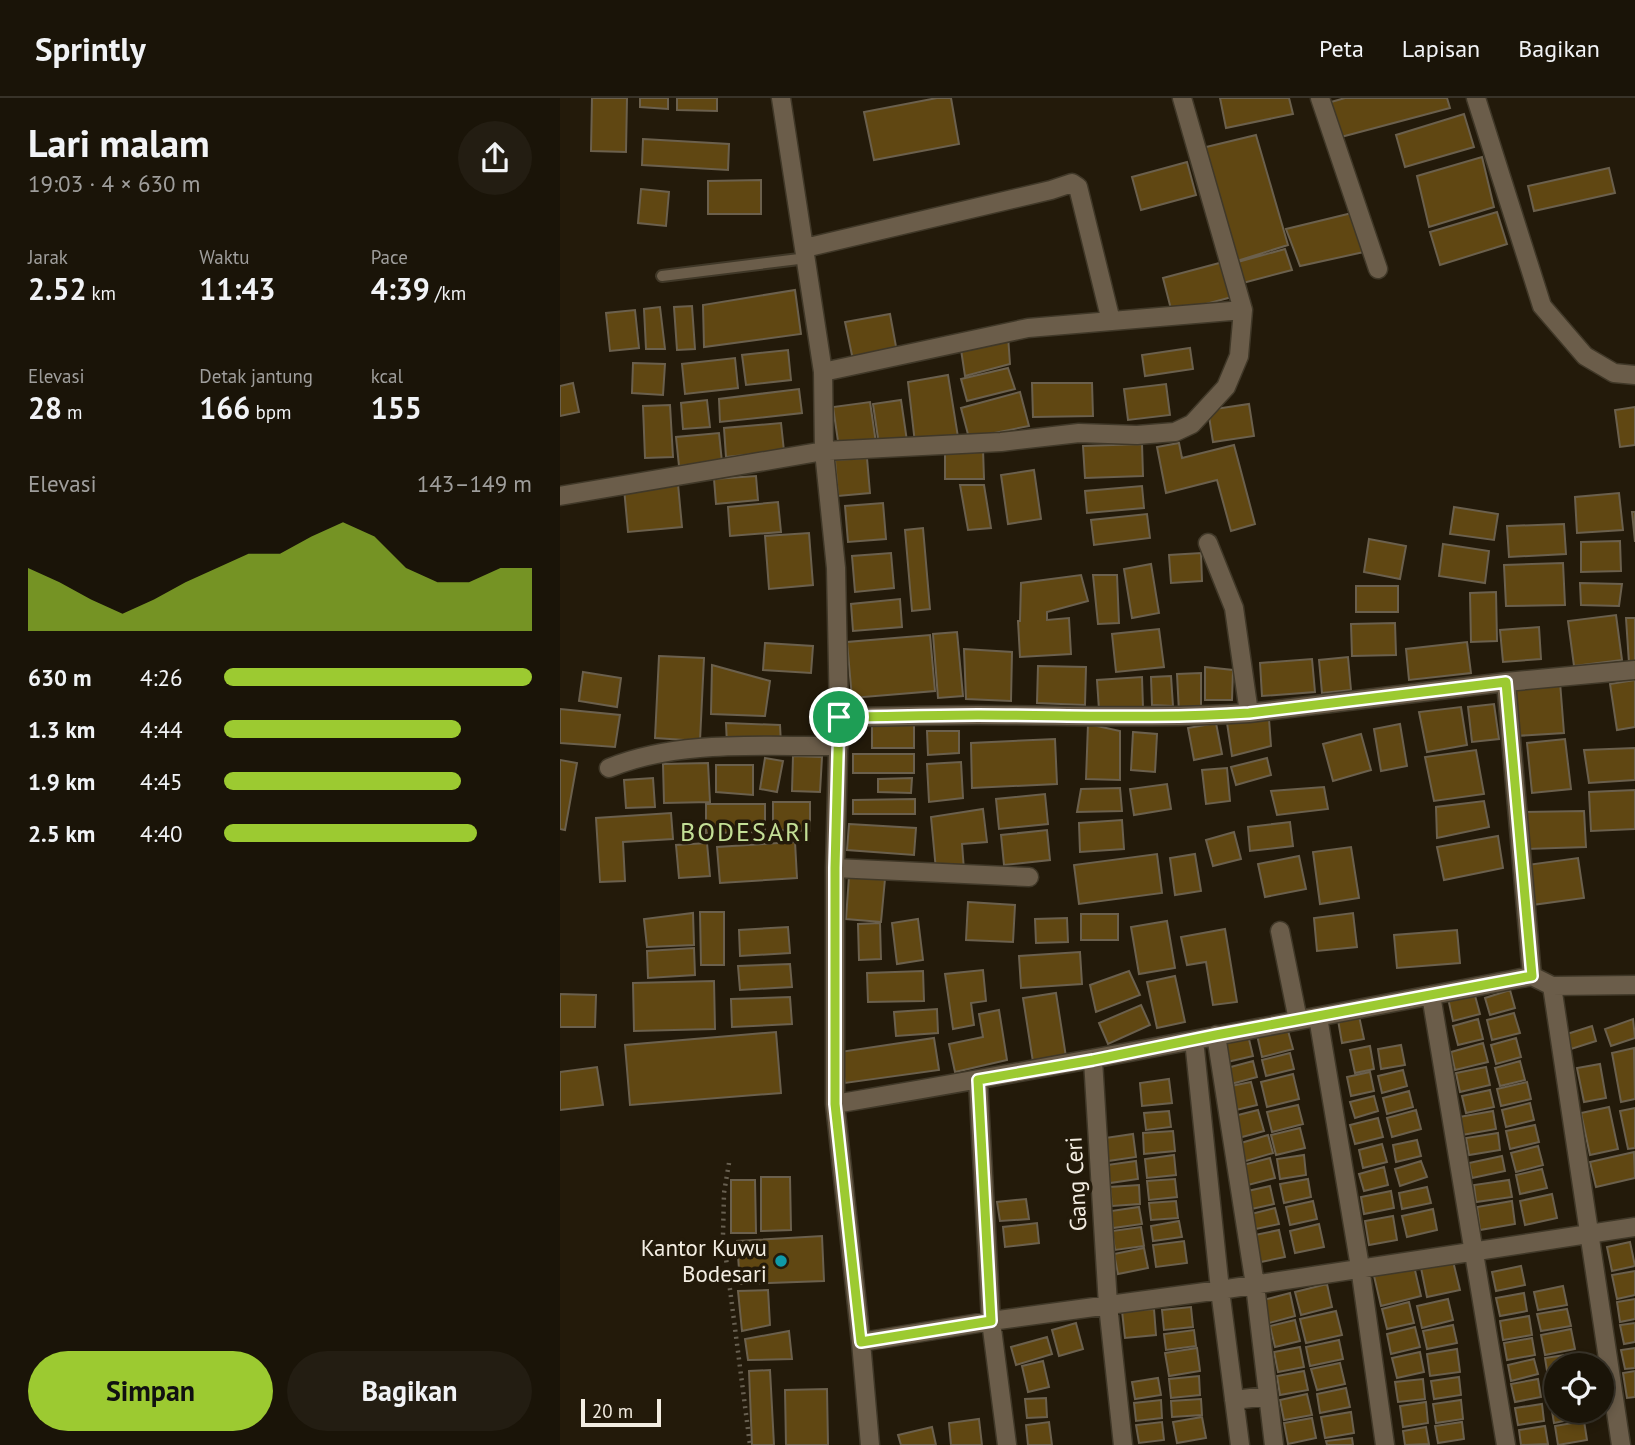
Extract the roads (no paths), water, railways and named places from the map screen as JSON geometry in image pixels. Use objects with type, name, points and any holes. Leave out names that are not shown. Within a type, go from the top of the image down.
[{"type":"street","points":[[781,98],[823,372],[824,451],[836,568],[839,746],[835,868],[835,1104],[870,1445]]},
{"type":"street","points":[[560,496],[824,451],[1001,442],[1079,433],[1137,435],[1175,432],[1192,424],[1226,387],[1238,356],[1243,310],[1182,98]]},
{"type":"street","points":[[1320,98],[1378,270]]},
{"type":"street","points":[[1476,98],[1542,306],[1585,356],[1614,373],[1635,375]]},
{"type":"street","points":[[806,253],[1072,183],[1078,187],[1111,321]]},
{"type":"street","points":[[823,372],[1028,328],[1243,310]]},
{"type":"street","points":[[1208,543],[1234,608],[1249,713]]},
{"type":"street","points":[[839,717],[977,715],[1108,718],[1249,713],[1506,682],[1635,670]]},
{"type":"street","points":[[1506,682],[1532,976]]},
{"type":"street","points":[[608,768],[632,758],[667,752],[729,747],[839,746]]},
{"type":"street","points":[[835,868],[1029,877]]},
{"type":"street","points":[[1280,932],[1298,1020]]},
{"type":"street","points":[[835,1104],[1093,1060],[1532,976],[1552,986],[1635,985]]},
{"type":"street","points":[[1552,986],[1621,1445]]},
{"type":"street","points":[[1431,995],[1506,1445]]},
{"type":"street","points":[[1318,1017],[1360,1267],[1385,1445]]},
{"type":"street","points":[[1216,1035],[1255,1285],[1274,1445]]},
{"type":"street","points":[[1194,1040],[1220,1290],[1240,1445]]},
{"type":"street","name":"Gang Ceri","points":[[1093,1060],[1108,1305],[1123,1445]]},
{"type":"street","points":[[978,1080],[991,1321],[1007,1445]]},
{"type":"street","points":[[861,1342],[1635,1227]]},
{"type":"street","points":[[1234,1400],[1268,1396]]},
{"type":"lane","points":[[662,276],[806,253]]},
{"type":"place","name":"Kantor Kuwu Bodesari","points":[[781,1261]]},
{"type":"district","name":"BODESARI","points":[[746,832]]}]
